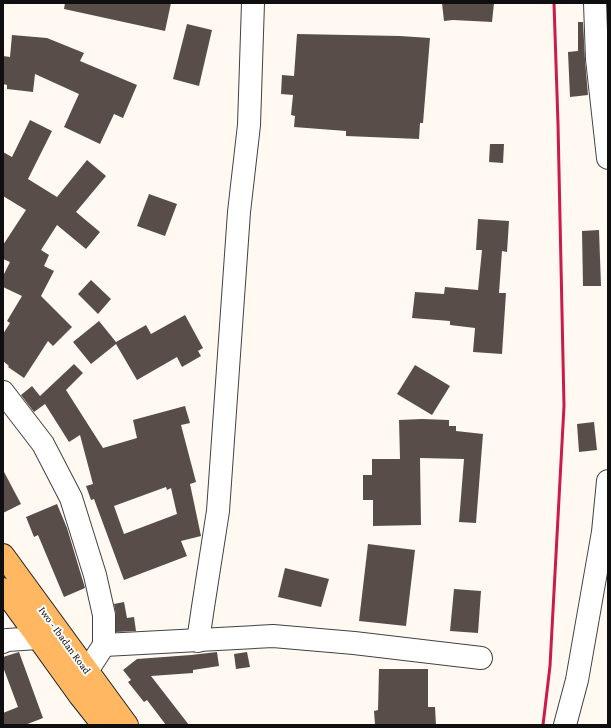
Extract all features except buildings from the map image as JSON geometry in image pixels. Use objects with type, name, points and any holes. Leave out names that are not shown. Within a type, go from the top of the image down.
[{"type":"main road","name":"Iwo - Ibadan Road","points":[[3,555],[127,725]]},
{"type":"main road","name":"Iwo - Ibadan Road","points":[[3,589],[80,696],[103,725]]},
{"type":"street","points":[[198,641],[218,511],[239,212],[250,125],[253,3]]},
{"type":"street","points":[[595,3],[597,58],[608,158]]},
{"type":"street","points":[[3,392],[43,444],[71,498],[95,575],[104,615],[104,645],[87,671]]},
{"type":"street","points":[[565,725],[577,680],[603,532],[608,481]]},
{"type":"street","points":[[104,645],[273,636],[354,643],[481,658]]},
{"type":"street","points":[[3,642],[7,640],[38,638]]},
{"type":"railway","points":[[543,725],[550,666],[564,406],[554,3]]}]
